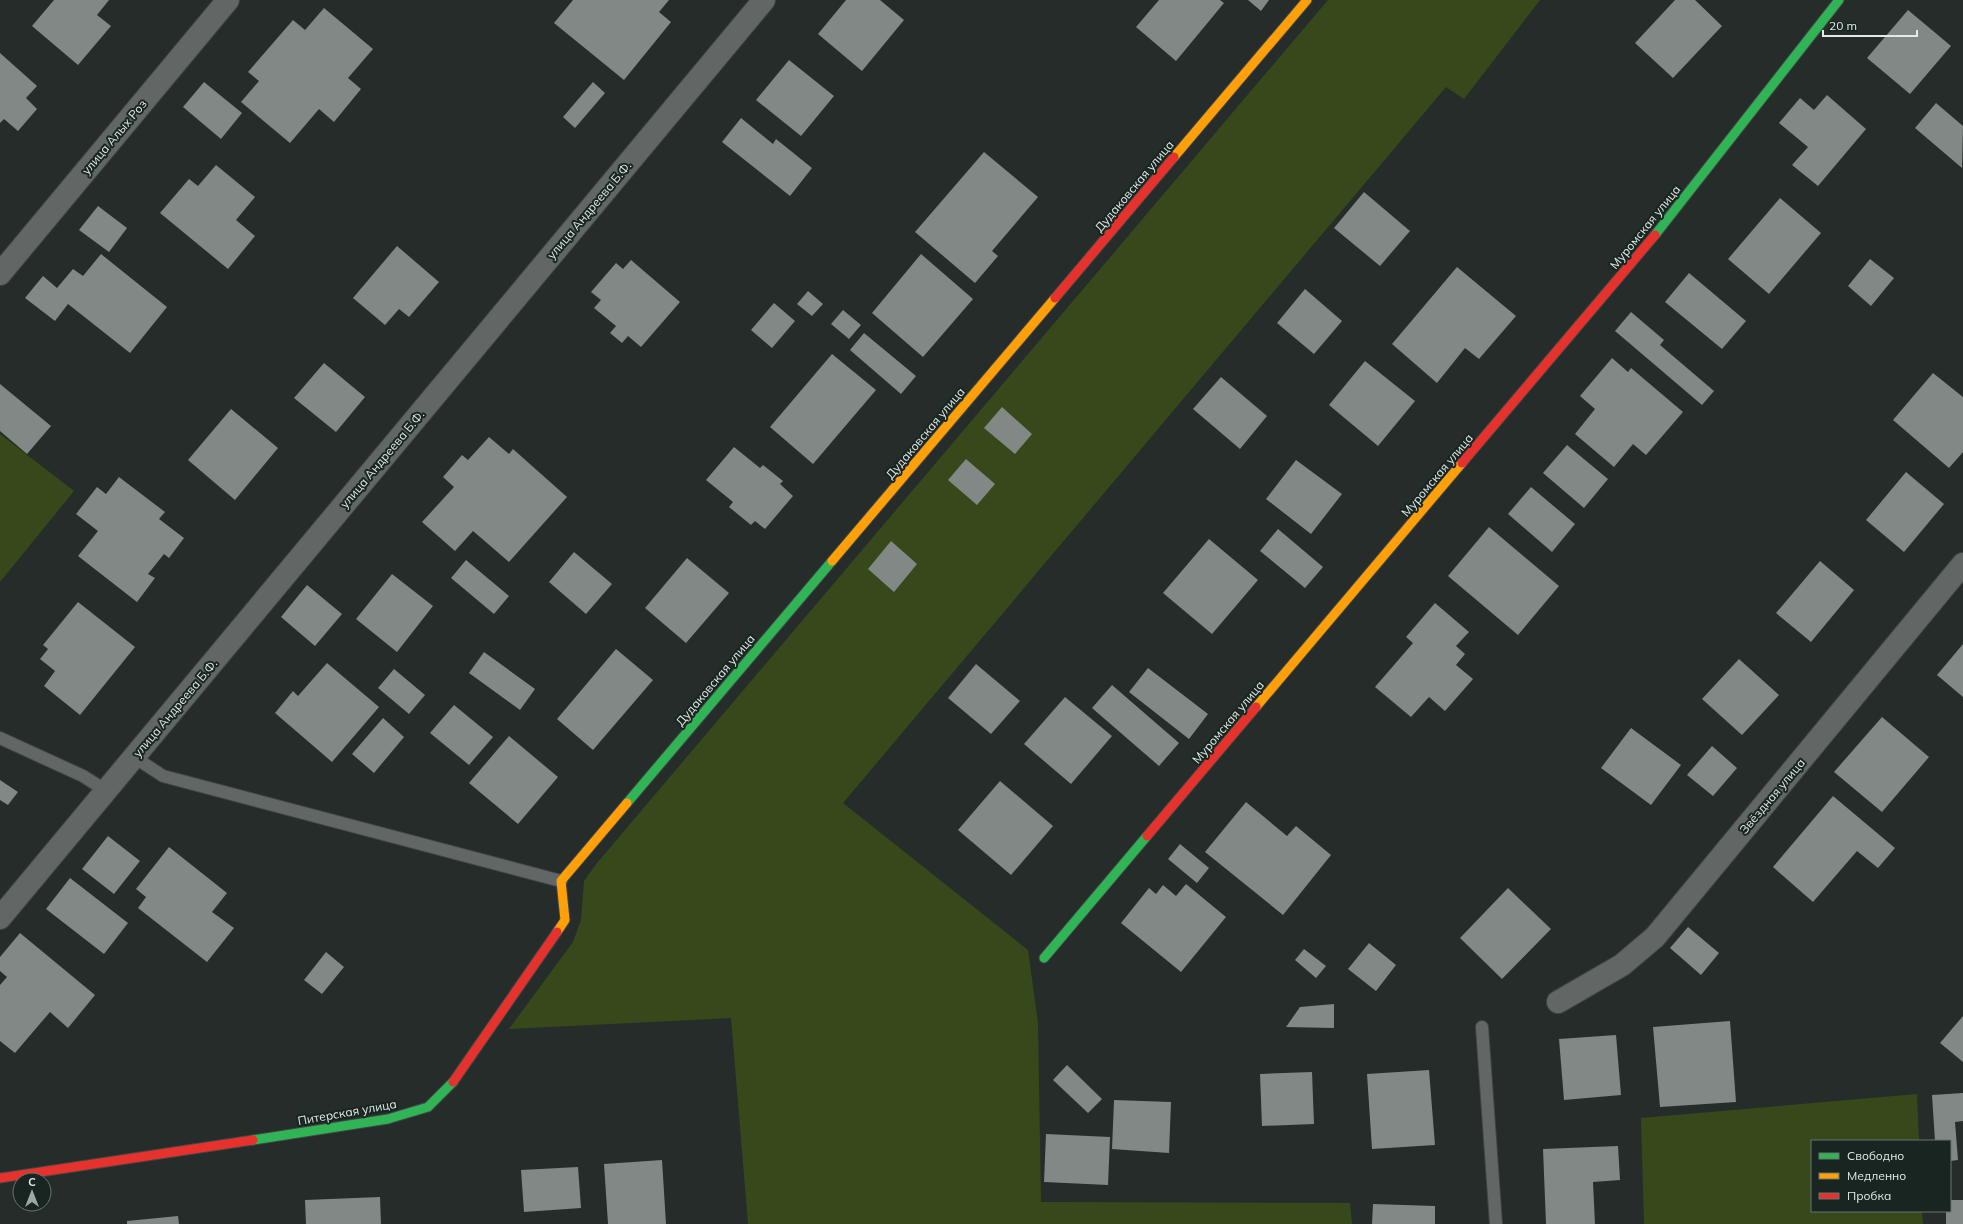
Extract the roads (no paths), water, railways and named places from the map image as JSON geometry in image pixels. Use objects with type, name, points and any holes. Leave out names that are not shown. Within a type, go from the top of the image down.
[{"type":"street","name":"улица Алых Роз","points":[[0,274],[228,0]]},
{"type":"street","name":"улица Андреева Б.Ф.","points":[[0,918],[764,0]]},
{"type":"street","name":"Дудаковская улица","points":[[561,881],[1307,0]]},
{"type":"street","name":"Муромская улица","points":[[1044,958],[1652,238],[1839,0]]},
{"type":"street","name":"Звёздная улица","points":[[1558,1002],[1622,965],[1655,937],[1963,564]]},
{"type":"street","name":"Питерская улица","points":[[0,1178],[388,1119],[428,1107],[451,1085],[565,920],[561,881]]},
{"type":"lane","points":[[0,738],[83,776],[105,790]]},
{"type":"lane","points":[[134,757],[163,776],[561,881]]},
{"type":"lane","points":[[1482,1027],[1496,1224]]}]
